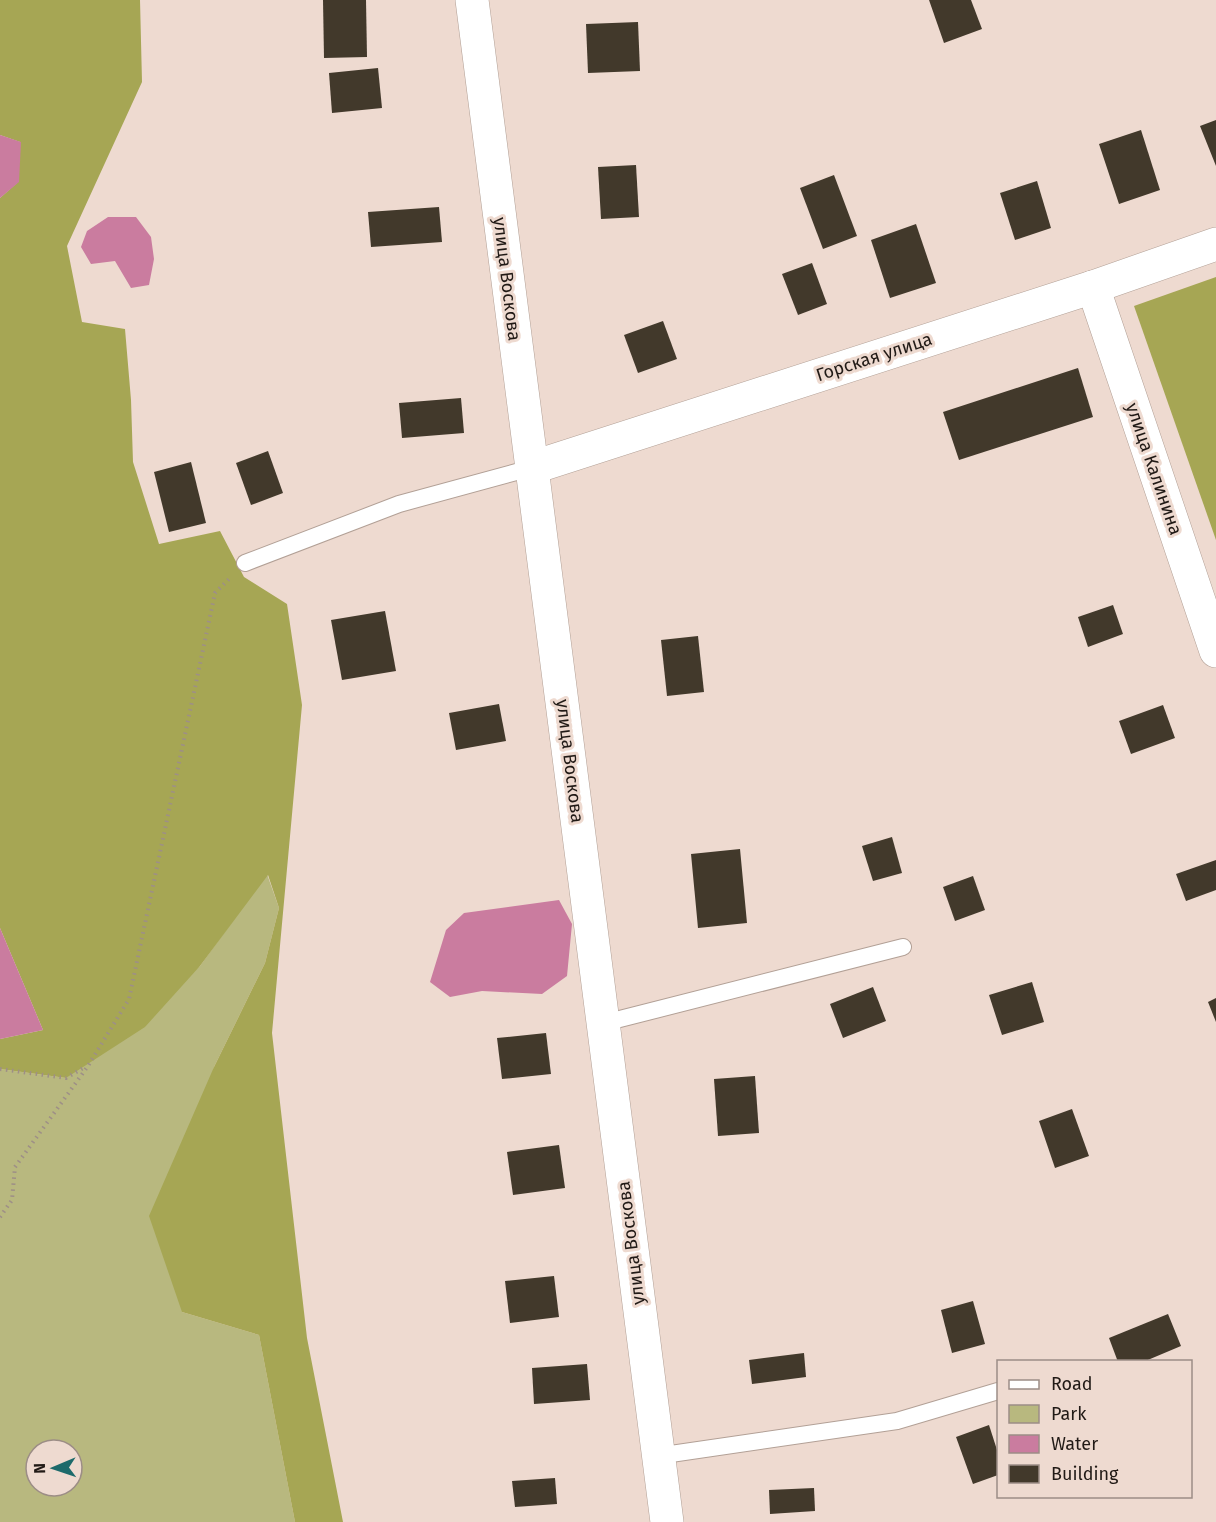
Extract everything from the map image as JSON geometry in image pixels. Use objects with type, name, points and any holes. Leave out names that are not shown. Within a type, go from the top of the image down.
[{"type":"street","name":"улица Воскова","points":[[472,0],[667,1522]]},
{"type":"street","name":"Горская улица","points":[[531,468],[1093,287],[1216,244]]},
{"type":"street","name":"улица Калинина","points":[[1093,287],[1216,651]]},
{"type":"lane","points":[[245,563],[399,504],[531,468]]},
{"type":"lane","points":[[604,1023],[903,947]]},
{"type":"lane","points":[[657,1455],[897,1421],[997,1392]]},
{"type":"path","points":[[0,1217],[12,1200],[15,1167],[88,1066],[129,999],[215,593],[245,563]]},
{"type":"path","points":[[0,1069],[66,1078],[88,1066]]},
{"type":"green space","points":[[267,874],[279,908],[265,963],[214,1067],[182,1312],[259,1335],[295,1522],[0,1522],[0,1069],[66,1078],[200,966]]},
{"type":"shaded area","points":[[0,0],[140,0],[142,82],[67,246],[82,322],[125,329],[133,462],[159,544],[220,531],[244,577],[287,604],[302,705],[272,1033],[307,1338],[343,1522],[295,1522],[259,1335],[182,1312],[149,1216],[214,1067],[265,963],[279,908],[268,875],[200,966],[145,1027],[66,1078],[0,1069],[0,1039],[43,1030],[0,928],[0,198],[18,182],[20,142],[0,135]]},
{"type":"shaded area","points":[[1216,277],[1216,540],[1134,306]]},
{"type":"water","points":[[0,135],[21,142],[19,182],[0,198]]},
{"type":"water","points":[[108,217],[136,217],[151,237],[154,259],[149,285],[131,288],[115,261],[91,264],[81,247],[87,231]]},
{"type":"water","points":[[559,900],[572,924],[567,976],[542,994],[482,991],[450,997],[430,982],[446,930],[464,913]]},
{"type":"water","points":[[0,928],[43,1030],[0,1039]]},
{"type":"building","points":[[323,0],[366,0],[367,57],[324,58]]},
{"type":"building","points":[[929,0],[971,0],[982,29],[944,43]]},
{"type":"building","points":[[638,22],[640,71],[588,73],[586,24]]},
{"type":"building","points":[[378,68],[382,108],[332,113],[329,73]]},
{"type":"building","points":[[1216,120],[1216,166],[1200,126]]},
{"type":"building","points":[[1141,130],[1160,190],[1119,204],[1099,144]]},
{"type":"building","points":[[636,165],[639,217],[601,219],[598,167]]},
{"type":"building","points":[[834,175],[857,236],[823,249],[800,188]]},
{"type":"building","points":[[1037,181],[1051,228],[1015,240],[1000,193]]},
{"type":"building","points":[[439,207],[442,242],[371,247],[368,212]]},
{"type":"building","points":[[916,224],[936,283],[890,298],[871,240]]},
{"type":"building","points":[[812,263],[827,304],[798,315],[782,274]]},
{"type":"building","points":[[663,321],[677,359],[638,373],[624,335]]},
{"type":"building","points":[[1078,368],[1093,417],[959,460],[943,412]]},
{"type":"building","points":[[461,398],[464,433],[402,438],[399,403]]},
{"type":"building","points":[[268,451],[283,493],[251,505],[236,463]]},
{"type":"building","points":[[191,462],[206,523],[169,532],[154,472]]},
{"type":"building","points":[[1113,605],[1123,634],[1088,647],[1078,617]]},
{"type":"building","points":[[385,611],[396,671],[342,680],[331,620]]},
{"type":"building","points":[[698,636],[704,692],[667,696],[661,640]]},
{"type":"building","points":[[499,704],[506,741],[456,750],[449,713]]},
{"type":"building","points":[[1163,705],[1175,738],[1131,754],[1119,721]]},
{"type":"building","points":[[892,837],[902,873],[873,881],[862,846]]},
{"type":"building","points":[[740,849],[747,923],[698,928],[691,854]]},
{"type":"building","points":[[1216,860],[1216,890],[1186,901],[1176,874]]},
{"type":"building","points":[[973,876],[985,910],[955,921],[943,887]]},
{"type":"building","points":[[1032,982],[1044,1022],[1002,1035],[989,995]]},
{"type":"building","points":[[873,987],[886,1021],[843,1038],[830,1004]]},
{"type":"building","points":[[1216,998],[1216,1022],[1208,1002]]},
{"type":"building","points":[[546,1033],[551,1074],[502,1079],[497,1038]]},
{"type":"building","points":[[755,1076],[759,1133],[718,1136],[714,1079]]},
{"type":"building","points":[[1072,1109],[1089,1156],[1055,1168],[1039,1121]]},
{"type":"building","points":[[559,1145],[565,1188],[513,1195],[507,1152]]},
{"type":"building","points":[[554,1276],[559,1317],[510,1323],[505,1281]]},
{"type":"building","points":[[973,1301],[985,1344],[952,1353],[941,1310]]},
{"type":"building","points":[[1168,1314],[1181,1346],[1148,1360],[1117,1360],[1109,1338]]},
{"type":"building","points":[[804,1353],[806,1377],[752,1384],[749,1360]]},
{"type":"building","points":[[587,1364],[590,1400],[534,1404],[532,1368]]},
{"type":"building","points":[[989,1425],[997,1450],[997,1475],[973,1484],[956,1437]]},
{"type":"building","points":[[555,1478],[557,1504],[515,1507],[512,1481]]},
{"type":"building","points":[[814,1488],[815,1511],[770,1514],[769,1490]]}]
